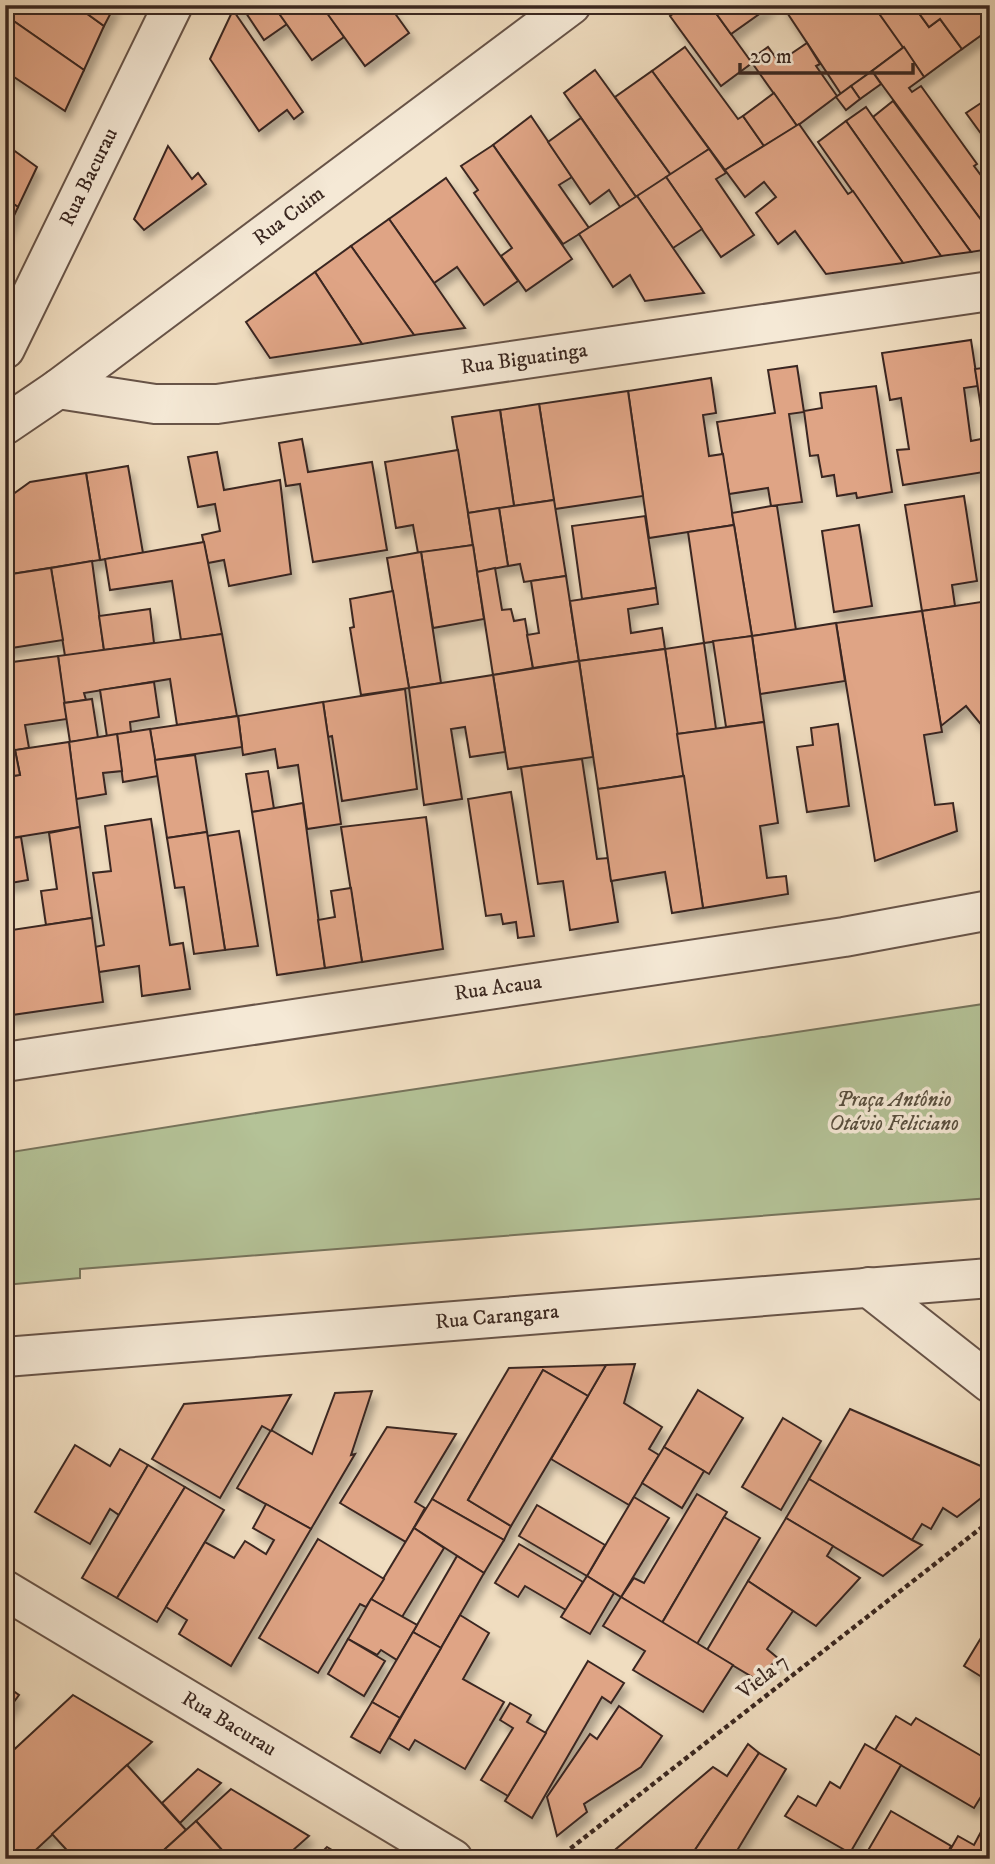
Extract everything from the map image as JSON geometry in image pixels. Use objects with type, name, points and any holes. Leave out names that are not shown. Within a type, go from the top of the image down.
[{"type":"street","name":"Rua Bacurau","points":[[5,349],[173,5]]},
{"type":"street","name":"Rua Cuim","points":[[5,425],[58,389],[571,5]]},
{"type":"street","name":"Rua Biguatinga","points":[[58,389],[155,404],[217,404],[990,291]]},
{"type":"street","name":"Rua Acaua","points":[[5,1062],[830,939],[990,910]]},
{"type":"street","name":"Rua Carangara","points":[[5,1357],[990,1278]]},
{"type":"street","points":[[868,1287],[990,1383]]},
{"type":"street","name":"Rua Bacurau","points":[[5,1590],[453,1859]]},
{"type":"path","name":"Viela 7","points":[[557,1859],[990,1521]]},
{"type":"green space","name":"Praça Antônio Otávio Feliciano","points":[[990,1003],[990,1198],[80,1269],[80,1278],[5,1285],[5,1153]]},
{"type":"building","points":[[5,5],[75,5],[104,26],[84,70],[5,15]]},
{"type":"building","points":[[75,5],[115,5],[104,26]]},
{"type":"building","points":[[235,5],[273,5],[287,24],[264,40],[242,7],[234,11]]},
{"type":"building","points":[[273,5],[322,5],[344,37],[312,60]]},
{"type":"building","points":[[329,5],[389,5],[409,33],[365,66],[324,9]]},
{"type":"building","points":[[685,5],[710,5],[752,63],[721,86],[670,16]]},
{"type":"building","points":[[710,5],[772,5],[731,34]]},
{"type":"building","points":[[782,5],[855,5],[858,10],[865,5],[873,5],[904,47],[841,94]]},
{"type":"building","points":[[873,5],[913,5],[929,27],[940,19],[962,49],[924,77]]},
{"type":"building","points":[[913,5],[990,5],[990,29],[962,49],[940,19],[929,27]]},
{"type":"building","points":[[233,10],[303,112],[294,119],[287,110],[259,131],[210,59]]},
{"type":"building","points":[[5,15],[84,70],[65,111],[5,71]]},
{"type":"building","points":[[807,43],[820,64],[816,66],[837,96],[797,126],[750,60],[768,47],[779,62]]},
{"type":"building","points":[[685,47],[738,119],[743,116],[764,146],[725,170],[652,71]]},
{"type":"building","points":[[904,47],[924,77],[909,88],[912,92],[921,86],[977,164],[974,166],[986,182],[990,179],[990,232],[872,71]]},
{"type":"building","points":[[595,70],[671,175],[636,197],[564,93]]},
{"type":"building","points":[[652,71],[709,149],[671,175],[615,97]]},
{"type":"building","points":[[872,71],[881,84],[860,99],[851,86]]},
{"type":"building","points":[[851,86],[860,99],[846,110],[836,97]]},
{"type":"building","points":[[774,93],[797,126],[764,146],[743,116]]},
{"type":"building","points":[[990,97],[990,146],[966,113]]},
{"type":"building","points":[[893,101],[990,232],[990,249],[971,252],[873,117]]},
{"type":"building","points":[[866,107],[971,252],[941,256],[846,121]]},
{"type":"building","points":[[531,116],[572,177],[559,185],[589,228],[563,244],[493,145]]},
{"type":"building","points":[[581,118],[636,197],[620,207],[609,190],[590,204],[548,142]]},
{"type":"building","points":[[846,121],[941,256],[903,263],[818,142]]},
{"type":"building","points":[[799,124],[848,194],[853,191],[903,263],[826,274],[795,231],[778,244],[756,213],[776,197],[764,182],[745,197],[725,170]]},
{"type":"building","points":[[5,144],[37,167],[18,207],[5,198]]},
{"type":"building","points":[[493,145],[572,259],[526,291],[501,256],[512,248],[474,193],[478,190],[461,166]]},
{"type":"building","points":[[168,146],[192,179],[198,173],[206,184],[144,230],[134,219]]},
{"type":"building","points":[[709,149],[726,173],[716,179],[754,235],[721,257],[666,177]]},
{"type":"building","points":[[666,177],[702,229],[673,248],[637,196]]},
{"type":"building","points":[[446,178],[518,281],[484,305],[457,267],[434,283],[389,219]]},
{"type":"building","points":[[637,196],[704,293],[645,301],[630,275],[613,287],[579,234]]},
{"type":"building","points":[[5,198],[18,207],[5,235]]},
{"type":"building","points":[[389,219],[465,328],[414,335],[351,246]]},
{"type":"building","points":[[351,246],[414,335],[362,344],[315,272]]},
{"type":"building","points":[[315,272],[362,344],[270,358],[246,322]]},
{"type":"building","points":[[971,340],[978,386],[964,388],[971,441],[986,438],[990,471],[903,485],[897,450],[909,449],[901,398],[890,400],[882,353]]},
{"type":"building","points":[[797,366],[804,412],[789,414],[802,502],[771,506],[768,488],[729,494],[717,422],[775,413],[768,370]]},
{"type":"building","points":[[990,367],[990,460],[989,460],[975,369]]},
{"type":"building","points":[[711,378],[716,413],[703,415],[709,456],[723,454],[734,525],[649,538],[628,391]]},
{"type":"building","points":[[876,386],[892,492],[857,498],[856,493],[837,496],[834,475],[822,477],[818,455],[810,456],[804,411],[822,408],[820,393]]},
{"type":"building","points":[[628,391],[643,496],[555,509],[539,404]]},
{"type":"building","points":[[539,404],[554,500],[514,506],[500,410]]},
{"type":"building","points":[[500,410],[514,506],[468,513],[452,417]]},
{"type":"building","points":[[302,439],[308,472],[372,462],[387,550],[313,562],[300,484],[286,486],[279,443]]},
{"type":"building","points":[[458,450],[473,545],[418,553],[413,525],[396,528],[385,462]]},
{"type":"building","points":[[217,452],[224,490],[280,480],[291,574],[229,586],[224,560],[208,563],[202,535],[220,531],[215,504],[198,507],[188,457]]},
{"type":"building","points":[[128,466],[143,553],[100,560],[86,473]]},
{"type":"building","points":[[86,473],[100,560],[5,575],[5,500],[30,482]]},
{"type":"building","points":[[964,496],[977,581],[952,585],[955,606],[922,611],[905,505]]},
{"type":"building","points":[[554,500],[566,576],[524,582],[520,564],[508,566],[499,508]]},
{"type":"building","points":[[777,506],[796,630],[752,636],[732,513]]},
{"type":"building","points":[[499,508],[508,566],[477,572],[468,513]]},
{"type":"building","points":[[645,516],[656,588],[582,599],[572,526]]},
{"type":"building","points":[[734,525],[752,636],[704,643],[688,532]]},
{"type":"building","points":[[859,525],[872,606],[834,612],[822,531]]},
{"type":"building","points":[[204,542],[222,634],[181,640],[172,581],[110,590],[105,559]]},
{"type":"building","points":[[473,545],[484,619],[433,628],[421,552]]},
{"type":"building","points":[[421,552],[441,683],[409,688],[387,558]]},
{"type":"building","points":[[92,561],[104,650],[65,656],[51,568]]},
{"type":"building","points":[[51,568],[63,640],[5,649],[5,575]]},
{"type":"building","points":[[495,568],[502,610],[511,609],[514,621],[525,619],[533,668],[493,675],[477,572]]},
{"type":"building","points":[[566,576],[579,661],[533,668],[527,635],[539,633],[531,581]]},
{"type":"building","points":[[656,588],[658,604],[628,609],[631,633],[662,628],[665,649],[579,661],[570,601]]},
{"type":"building","points":[[393,591],[409,688],[361,695],[350,628],[354,627],[350,599]]},
{"type":"building","points":[[981,602],[990,613],[990,722],[983,727],[966,706],[941,726],[922,611]]},
{"type":"building","points":[[150,609],[154,643],[104,650],[99,616]]},
{"type":"building","points":[[922,611],[942,732],[924,735],[935,805],[953,803],[957,831],[875,861],[836,623]]},
{"type":"building","points":[[836,623],[845,681],[760,694],[752,636]]},
{"type":"building","points":[[222,634],[237,716],[177,725],[170,679],[84,693],[86,700],[64,703],[58,656]]},
{"type":"building","points":[[752,636],[764,722],[726,727],[713,641]]},
{"type":"building","points":[[704,643],[716,729],[677,734],[665,649]]},
{"type":"building","points":[[665,649],[684,776],[598,789],[579,661]]},
{"type":"building","points":[[58,656],[67,719],[25,725],[29,748],[5,752],[5,663]]},
{"type":"building","points":[[579,661],[593,757],[508,769],[493,675]]},
{"type":"building","points":[[493,675],[505,752],[470,757],[465,727],[451,729],[462,799],[424,805],[409,688]]},
{"type":"building","points":[[154,682],[159,717],[130,722],[131,732],[107,737],[100,690]]},
{"type":"building","points":[[405,689],[417,789],[342,801],[332,736],[328,737],[323,702]]},
{"type":"building","points":[[92,699],[98,738],[70,742],[64,703]]},
{"type":"building","points":[[323,702],[341,824],[307,829],[298,765],[278,768],[275,749],[243,755],[238,716]]},
{"type":"building","points":[[238,716],[242,747],[155,760],[150,729]]},
{"type":"building","points":[[764,722],[778,823],[760,826],[767,878],[786,876],[788,894],[703,908],[677,734]]},
{"type":"building","points":[[838,724],[849,806],[807,812],[797,747],[813,745],[811,728]]},
{"type":"building","points":[[150,729],[158,776],[123,782],[117,734]]},
{"type":"building","points":[[117,734],[122,771],[103,773],[106,794],[76,799],[69,742]]},
{"type":"building","points":[[69,742],[80,827],[5,839],[5,777],[20,775],[15,750]]},
{"type":"building","points":[[15,750],[20,775],[5,777],[5,752]]},
{"type":"building","points":[[195,755],[207,832],[167,838],[155,760]]},
{"type":"building","points":[[582,759],[597,859],[608,858],[618,922],[570,930],[563,881],[538,884],[521,767]]},
{"type":"building","points":[[268,771],[274,809],[252,812],[246,774]]},
{"type":"building","points":[[684,776],[703,908],[672,913],[665,872],[611,881],[598,789]]},
{"type":"building","points":[[511,792],[534,936],[518,938],[516,922],[503,924],[501,914],[486,916],[468,799]]},
{"type":"building","points":[[303,803],[325,968],[277,975],[252,812]]},
{"type":"building","points":[[426,817],[443,949],[362,962],[341,827]]},
{"type":"building","points":[[151,819],[170,945],[183,943],[190,989],[142,996],[139,966],[99,972],[95,947],[104,945],[93,873],[111,871],[105,826]]},
{"type":"building","points":[[80,827],[92,918],[46,925],[41,891],[57,889],[49,833]]},
{"type":"building","points":[[239,831],[258,946],[225,950],[207,836]]},
{"type":"building","points":[[207,832],[225,950],[194,954],[184,887],[175,888],[167,838]]},
{"type":"building","points":[[21,837],[28,880],[5,884],[5,839]]},
{"type":"building","points":[[351,888],[362,962],[325,968],[318,920],[335,917],[331,891]]},
{"type":"building","points":[[92,918],[103,1002],[5,1016],[5,931]]},
{"type":"building","points":[[635,1364],[624,1403],[662,1427],[649,1449],[659,1455],[629,1505],[551,1459],[606,1365]]},
{"type":"building","points":[[606,1365],[588,1396],[543,1370],[468,1500],[511,1526],[504,1540],[432,1499],[509,1368]]},
{"type":"building","points":[[543,1370],[588,1396],[511,1526],[468,1500]]},
{"type":"building","points":[[698,1390],[743,1418],[709,1474],[664,1447]]},
{"type":"building","points":[[372,1391],[351,1455],[355,1454],[311,1529],[237,1488],[271,1430],[312,1454],[335,1393]]},
{"type":"building","points":[[291,1395],[271,1431],[262,1426],[220,1498],[152,1459],[184,1404]]},
{"type":"building","points":[[850,1409],[990,1470],[990,1491],[957,1517],[943,1508],[931,1529],[922,1524],[912,1540],[809,1479]]},
{"type":"building","points":[[783,1418],[821,1441],[781,1510],[742,1487]]},
{"type":"building","points":[[387,1427],[456,1434],[415,1502],[425,1508],[406,1542],[340,1503]]},
{"type":"building","points":[[75,1445],[110,1466],[120,1449],[148,1465],[119,1515],[110,1509],[90,1544],[35,1512]]},
{"type":"building","points":[[664,1447],[704,1471],[682,1508],[642,1483]]},
{"type":"building","points":[[148,1465],[185,1487],[117,1598],[82,1578]]},
{"type":"building","points":[[809,1479],[922,1545],[883,1576],[786,1518]]},
{"type":"building","points":[[185,1487],[224,1510],[157,1622],[117,1598]]},
{"type":"building","points":[[697,1494],[727,1512],[662,1623],[621,1597],[634,1578],[644,1583]]},
{"type":"building","points":[[634,1497],[669,1518],[621,1597],[587,1576]]},
{"type":"building","points":[[432,1499],[504,1540],[484,1573],[414,1528]]},
{"type":"building","points":[[266,1504],[311,1529],[231,1666],[179,1634],[187,1620],[166,1607],[205,1542],[234,1558],[245,1541],[266,1554],[274,1540],[253,1528]]},
{"type":"building","points":[[537,1505],[605,1545],[587,1576],[519,1536]]},
{"type":"building","points":[[724,1517],[760,1538],[697,1644],[662,1623]]},
{"type":"building","points":[[786,1518],[833,1546],[827,1556],[860,1578],[816,1626],[748,1581]]},
{"type":"building","points":[[414,1528],[444,1548],[402,1617],[371,1599]]},
{"type":"building","points":[[318,1539],[384,1579],[366,1607],[360,1604],[318,1673],[259,1638]]},
{"type":"building","points":[[519,1544],[583,1582],[566,1610],[525,1586],[518,1597],[495,1583]]},
{"type":"building","points":[[457,1556],[484,1573],[441,1648],[413,1632]]},
{"type":"building","points":[[587,1576],[614,1593],[590,1634],[561,1617]]},
{"type":"building","points":[[748,1581],[793,1611],[767,1649],[779,1659],[754,1678],[707,1650]]},
{"type":"building","points":[[621,1597],[733,1665],[703,1712],[633,1670],[645,1651],[603,1626]]},
{"type":"building","points":[[371,1599],[417,1625],[397,1660],[381,1650],[377,1655],[348,1639]]},
{"type":"building","points":[[460,1615],[489,1633],[463,1679],[504,1702],[465,1769],[415,1740],[409,1750],[389,1738]]},
{"type":"building","points":[[990,1623],[990,1682],[964,1666]]},
{"type":"building","points":[[413,1632],[441,1648],[400,1718],[372,1702]]},
{"type":"building","points":[[348,1639],[385,1661],[364,1696],[328,1674]]},
{"type":"building","points":[[588,1661],[624,1683],[611,1703],[602,1697],[532,1818],[505,1801]]},
{"type":"building","points":[[5,1685],[19,1695],[5,1714]]},
{"type":"building","points":[[73,1695],[152,1742],[26,1859],[5,1859],[5,1758]]},
{"type":"building","points":[[372,1702],[400,1718],[380,1753],[351,1737]]},
{"type":"building","points":[[510,1703],[531,1715],[527,1722],[546,1733],[508,1796],[481,1780],[513,1728],[500,1720]]},
{"type":"building","points":[[619,1706],[662,1736],[641,1767],[584,1804],[587,1812],[557,1836],[547,1797],[590,1734],[597,1739]]},
{"type":"building","points":[[896,1716],[911,1725],[916,1718],[990,1761],[990,1782],[974,1808],[875,1750]]},
{"type":"building","points":[[5,1741],[15,1748],[5,1758]]},
{"type":"building","points":[[748,1744],[759,1753],[689,1859],[630,1859],[616,1849],[713,1767],[727,1776]]},
{"type":"building","points":[[865,1744],[901,1765],[850,1853],[785,1816],[798,1796],[816,1806],[830,1782],[840,1788]]},
{"type":"building","points":[[759,1753],[786,1769],[732,1859],[689,1859]]},
{"type":"building","points":[[127,1765],[186,1830],[154,1859],[75,1859],[52,1834]]},
{"type":"building","points":[[198,1769],[221,1783],[180,1823],[162,1803]]},
{"type":"building","points":[[231,1789],[309,1836],[283,1859],[230,1859],[196,1821]]},
{"type":"building","points":[[891,1811],[951,1846],[945,1859],[863,1859]]},
{"type":"building","points":[[196,1821],[230,1859],[154,1859],[186,1830]]},
{"type":"building","points":[[982,1830],[990,1835],[990,1859],[945,1859],[958,1836],[974,1845]]},
{"type":"building","points":[[327,1847],[347,1859],[315,1859]]}]
